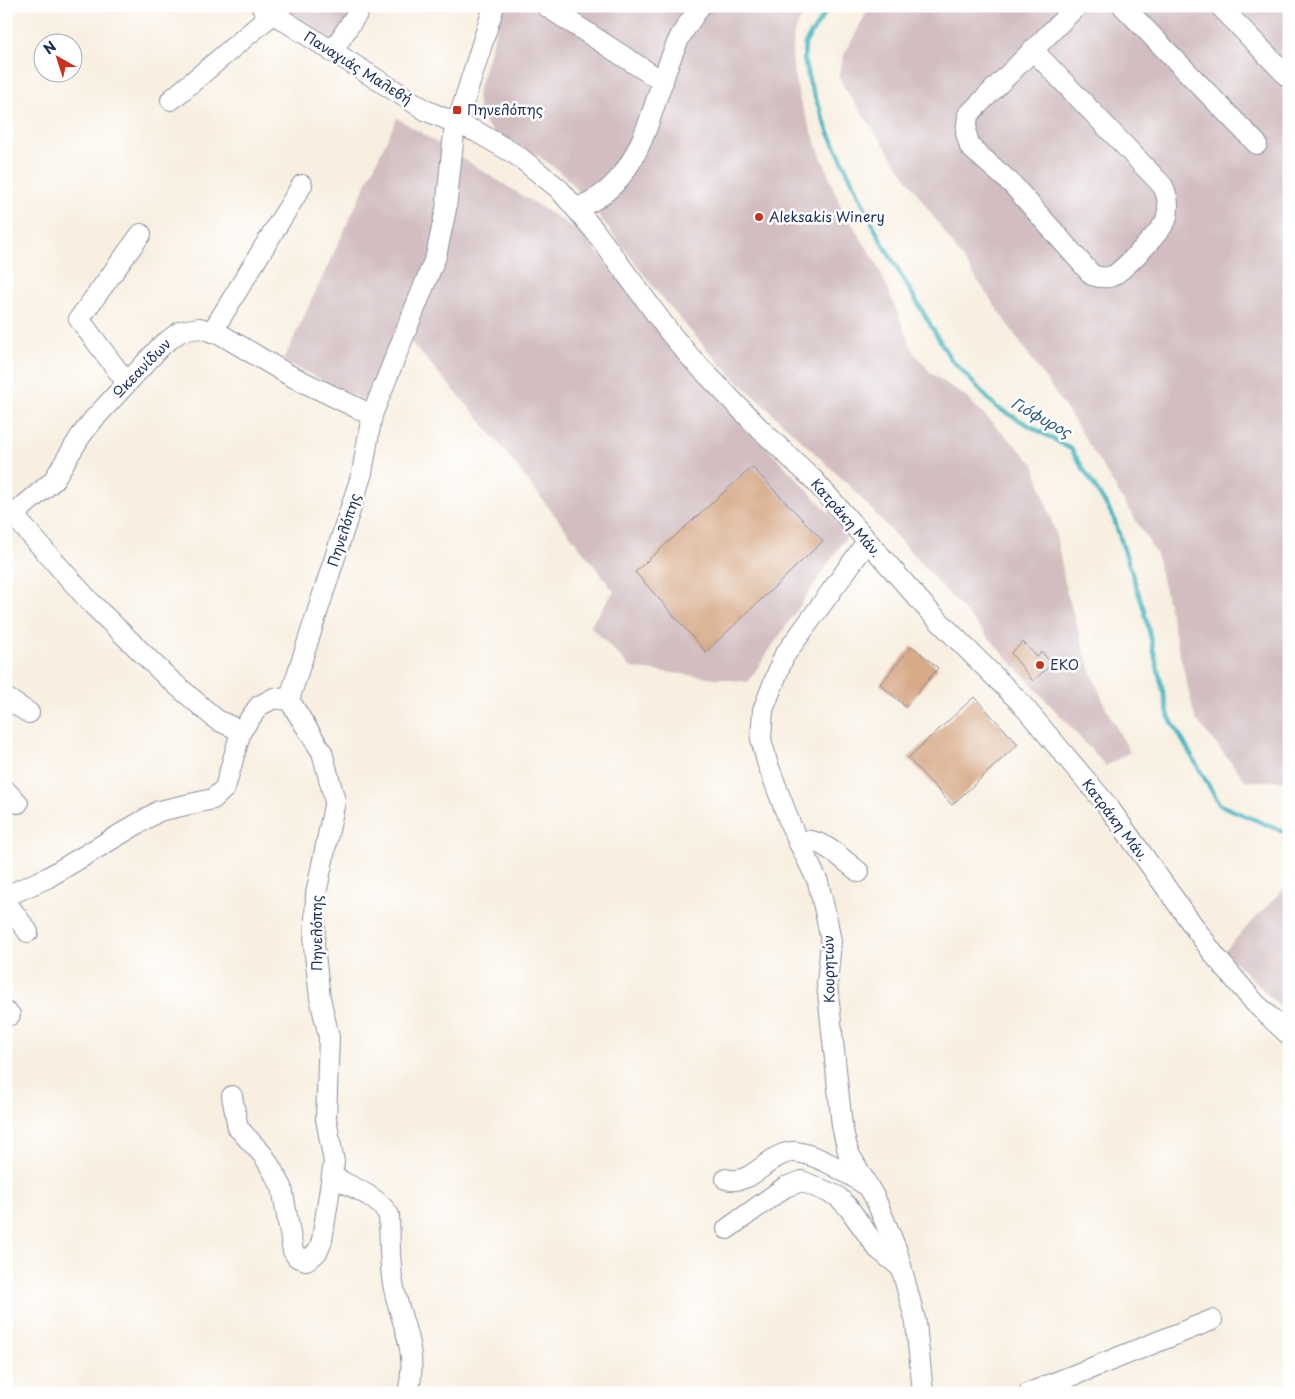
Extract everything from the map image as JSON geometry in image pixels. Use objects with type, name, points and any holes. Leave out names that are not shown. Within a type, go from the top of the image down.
[{"type":"street","points":[[332,52],[362,6]]},
{"type":"street","points":[[457,124],[470,89],[494,6]]},
{"type":"street","points":[[546,6],[663,82]]},
{"type":"street","points":[[576,208],[588,204],[614,186],[634,158],[681,36],[700,6]]},
{"type":"street","points":[[1033,50],[1163,186],[1167,195],[1167,215],[1161,231],[1114,276],[1101,277],[1092,275],[1012,184],[970,148],[967,141],[968,115],[1033,50],[1077,6]]},
{"type":"street","points":[[1124,6],[1257,144]]},
{"type":"street","points":[[1220,6],[1289,78]]},
{"type":"street","points":[[170,100],[272,9]]},
{"type":"street","name":"Παναγιάς Μαλεβή","points":[[272,9],[332,52],[427,112],[457,124]]},
{"type":"street","name":"Κατράκη Μάν.","points":[[457,124],[518,156],[541,172],[576,208],[670,333],[692,359],[761,430],[813,479],[929,611],[1019,701],[1073,763],[1107,805],[1215,956],[1255,1003],[1289,1035]]},
{"type":"street","name":"Πηνελόπης","points":[[232,1096],[238,1128],[264,1156],[282,1188],[293,1251],[297,1257],[306,1260],[318,1252],[333,1177],[332,1145],[326,1119],[329,1037],[320,998],[314,946],[317,886],[335,801],[322,752],[289,700],[362,473],[372,415],[436,256],[446,209],[457,124]]},
{"type":"street","points":[[212,332],[302,185]]},
{"type":"street","points":[[127,383],[79,319],[141,234]]},
{"type":"street","name":"Ωκεανίδων","points":[[10,518],[53,482],[80,437],[162,345],[180,331],[200,328],[212,332],[309,386],[372,415]]},
{"type":"street","points":[[10,518],[92,604],[167,677],[217,720],[241,731]]},
{"type":"street","name":"Κουρητών","points":[[867,542],[784,656],[763,710],[761,732],[764,754],[798,842],[818,882],[830,936],[827,984],[842,1126],[848,1152],[870,1188],[894,1244],[916,1323],[922,1393]]},
{"type":"street","points":[[6,698],[29,713]]},
{"type":"street","points":[[6,896],[46,878],[159,811],[213,799],[225,788],[241,731],[260,706],[274,698],[289,700]]},
{"type":"street","points":[[798,842],[809,841],[821,845],[859,872]]},
{"type":"street","points":[[6,902],[28,932]]},
{"type":"street","points":[[726,1180],[736,1182],[744,1179],[778,1156],[795,1152],[839,1169],[870,1188]]},
{"type":"street","points":[[333,1177],[375,1200],[384,1207],[389,1215],[393,1282],[399,1313],[410,1342],[413,1358],[408,1393]]},
{"type":"street","points":[[727,1228],[785,1187],[802,1181],[837,1196],[848,1207],[878,1249],[899,1266]]},
{"type":"street","points":[[1029,1393],[1212,1320]]},
{"type":"shaded area","points":[[280,6],[369,6],[341,47]]},
{"type":"shaded area","points":[[503,6],[807,6],[794,33],[792,56],[794,74],[800,101],[839,203],[878,266],[914,353],[931,373],[965,396],[1034,464],[1056,535],[1067,593],[1091,671],[1105,706],[1130,752],[1106,766],[851,487],[730,374],[704,346],[657,292],[602,220],[565,176],[539,156],[493,132],[487,125],[479,112],[477,95]]},
{"type":"shaded area","points":[[870,6],[1289,6],[1289,781],[1246,781],[1195,718],[1156,553],[1073,419],[846,90],[839,76],[844,55]]},
{"type":"shaded area","points":[[397,118],[581,232],[692,369],[831,515],[847,536],[748,682],[631,668],[590,626],[614,591],[477,416],[399,329],[371,404],[283,361]]},
{"type":"shaded area","points":[[1289,883],[1289,1016],[1224,951]]},
{"type":"building","points":[[752,467],[823,541],[706,652],[635,572]]},
{"type":"building","points":[[1023,642],[1037,657],[1042,652],[1052,664],[1033,681],[1011,653]]},
{"type":"building","points":[[912,646],[938,668],[906,707],[880,684]]},
{"type":"building","points":[[974,697],[1018,744],[952,805],[908,758]]},
{"type":"waterway","name":"Γιόφυρος","points":[[830,6],[805,43],[804,59],[810,84],[829,133],[880,239],[950,358],[996,407],[1071,449],[1113,516],[1144,610],[1169,717],[1220,805],[1289,834]]},
{"type":"place","name":"Πηνελόπης","points":[[457,110]]},
{"type":"place","name":"Aleksakis Winery","points":[[759,217]]},
{"type":"place","name":"EKO","points":[[1040,665]]}]
